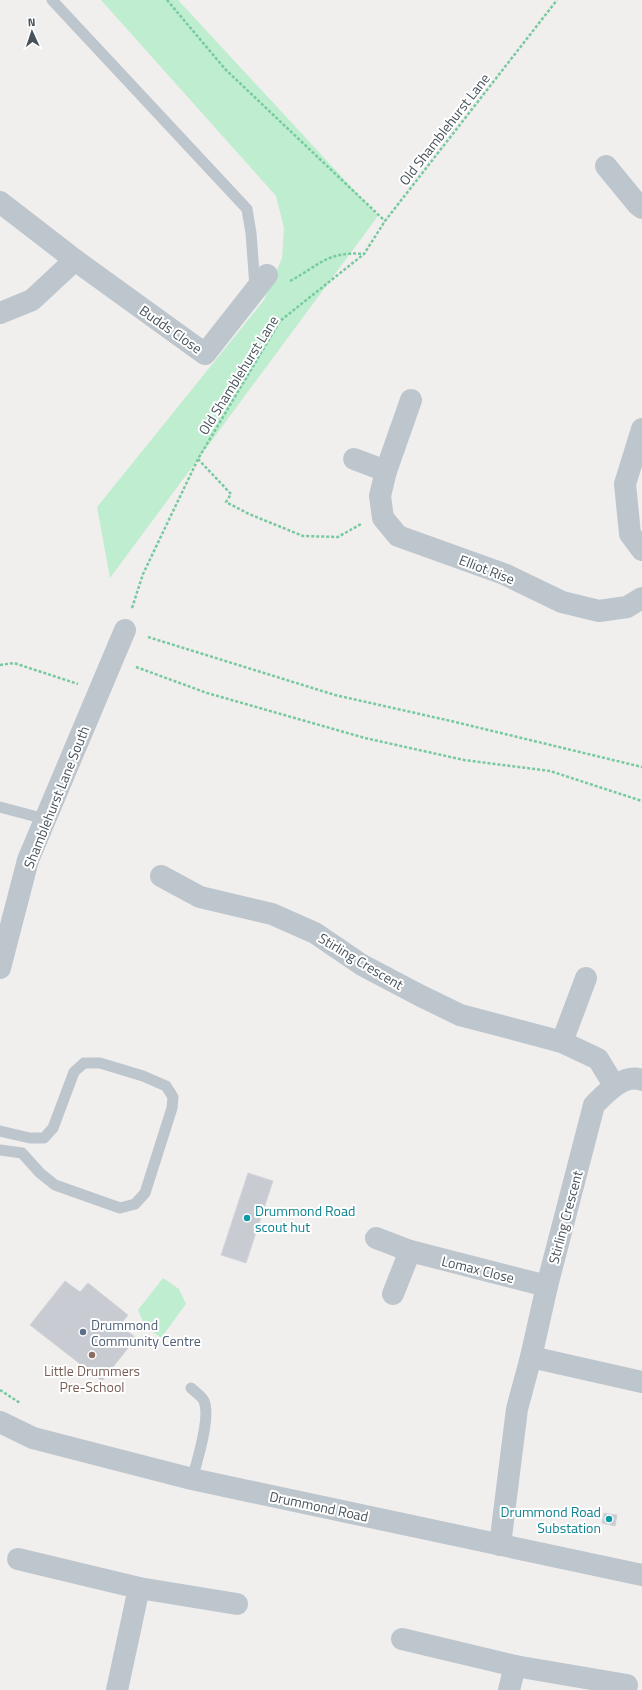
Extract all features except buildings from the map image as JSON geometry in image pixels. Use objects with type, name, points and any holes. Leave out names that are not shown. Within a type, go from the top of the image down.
[{"type":"street","points":[[606,166],[636,211]]},
{"type":"street","points":[[0,202],[74,260],[32,300],[0,313]]},
{"type":"street","name":"Budds Close","points":[[74,260],[205,354],[261,283]]},
{"type":"street","name":"Elliot Rise","points":[[411,400],[386,471],[380,496],[383,518],[398,536],[504,574],[562,602],[599,611],[627,607],[642,598]]},
{"type":"street","points":[[642,429],[625,484],[630,534],[642,550]]},
{"type":"street","points":[[354,459],[386,471]]},
{"type":"street","name":"Shamblehurst Lane South","points":[[0,968],[28,860],[125,630]]},
{"type":"street","name":"Stirling Crescent","points":[[161,876],[200,897],[272,914],[315,933],[362,965],[460,1015],[562,1042],[598,1059],[614,1085]]},
{"type":"street","points":[[562,1042],[586,978]]},
{"type":"street","name":"Stirling Crescent","points":[[500,1545],[517,1409],[594,1104],[614,1085],[637,1078],[642,1080]]},
{"type":"street","name":"Lomax Close","points":[[376,1238],[410,1251],[547,1286]]},
{"type":"street","points":[[393,1294],[410,1251]]},
{"type":"street","points":[[531,1357],[642,1382]]},
{"type":"street","name":"Drummond Road","points":[[0,1422],[33,1438],[192,1479],[642,1575]]},
{"type":"street","points":[[19,1560],[139,1588],[237,1604]]},
{"type":"street","points":[[117,1690],[139,1588]]},
{"type":"street","points":[[402,1638],[515,1666],[627,1683]]},
{"type":"street","points":[[509,1690],[515,1666]]},
{"type":"lane","points":[[52,0],[247,209],[261,283]]},
{"type":"lane","points":[[0,807],[45,819]]},
{"type":"lane","points":[[0,1131],[30,1138],[44,1138],[53,1128],[74,1072],[84,1063],[100,1063],[143,1076],[166,1086],[173,1097],[172,1108],[145,1193],[135,1204],[120,1208],[55,1185],[40,1173],[22,1153],[0,1150]]},
{"type":"lane","points":[[191,1388],[203,1399],[207,1409],[199,1455],[192,1479]]},
{"type":"path","points":[[167,0],[225,69],[385,221]]},
{"type":"path","name":"Old Shamblehurst Lane","points":[[125,630],[143,574],[198,460],[280,320],[364,254],[385,221],[557,0]]},
{"type":"path","points":[[261,283],[262,292],[271,291],[298,277],[327,258],[343,253],[364,254]]},
{"type":"path","points":[[198,460],[231,494],[226,502],[249,514],[303,536],[338,538],[382,510]]},
{"type":"path","points":[[125,630],[335,695],[642,767]]},
{"type":"path","points":[[112,659],[208,693],[365,738],[464,760],[550,771],[642,801]]},
{"type":"path","points":[[0,665],[14,663],[98,692]]},
{"type":"green space","points":[[101,0],[178,0],[378,216],[110,578],[97,507],[264,300],[282,258],[284,228],[276,196]]},
{"type":"green space","points":[[163,1278],[179,1289],[186,1304],[161,1338],[145,1326],[138,1310]]},
{"type":"place","name":"Drummond Road scout hut","points":[[247,1218]]},
{"type":"place","name":"Drummond Community Centre","points":[[83,1332]]},
{"type":"place","name":"Little Drummers Pre-School","points":[[92,1355]]},
{"type":"place","name":"Drummond Road Substation","points":[[609,1519]]}]
